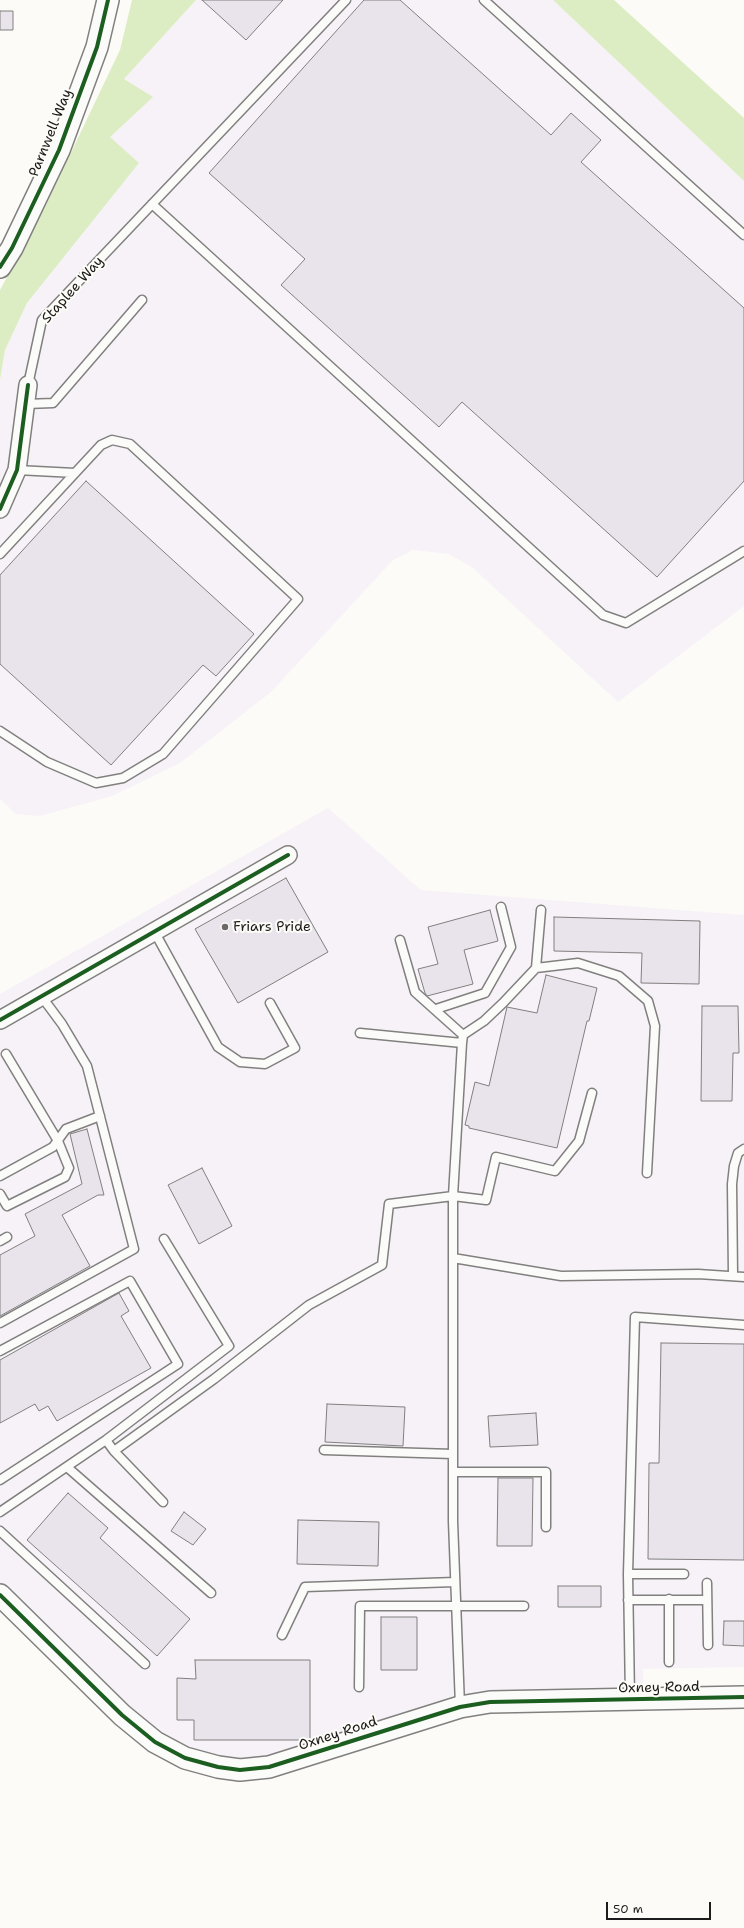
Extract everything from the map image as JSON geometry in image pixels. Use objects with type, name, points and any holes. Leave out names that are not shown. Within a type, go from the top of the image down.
[{"type":"street","name":"Parnwell Way","points":[[0,267],[12,248],[59,150],[96,47],[108,0]]},
{"type":"street","name":"Staplee Way","points":[[0,509],[18,470],[28,385]]},
{"type":"street","points":[[0,1020],[288,855]]},
{"type":"street","name":"Oxney Road","points":[[0,1596],[122,1715],[155,1742],[197,1763],[240,1770],[269,1767],[460,1707],[490,1702],[744,1697]]},
{"type":"lane","name":"Staplee Way","points":[[28,385],[42,320],[346,0]]},
{"type":"lane","points":[[484,0],[744,235]]},
{"type":"lane","points":[[152,204],[603,615],[626,623],[744,551]]},
{"type":"lane","points":[[26,404],[53,403],[142,300]]},
{"type":"lane","points":[[0,554],[101,445],[112,440],[130,444],[298,598],[163,754],[123,778],[96,782],[48,762],[0,731]]},
{"type":"lane","points":[[18,470],[75,473]]},
{"type":"lane","points":[[436,1009],[485,992],[511,947],[501,907]]},
{"type":"lane","points":[[360,1033],[462,1039],[503,1003],[536,968],[541,910]]},
{"type":"lane","points":[[154,931],[218,1047],[240,1062],[265,1064],[295,1048],[270,1003]]},
{"type":"lane","points":[[400,940],[415,992],[436,1009],[462,1039],[453,1196],[453,1454],[456,1606],[460,1707]]},
{"type":"lane","points":[[536,968],[578,963],[619,976],[648,1001],[655,1026],[648,1172]]},
{"type":"lane","points":[[0,1323],[134,1249],[87,1066],[62,1024],[42,997]]},
{"type":"lane","points":[[0,1194],[6,1206],[65,1177],[68,1168],[58,1141],[6,1054]]},
{"type":"lane","points":[[114,1451],[214,1379],[309,1305],[382,1265],[389,1204],[453,1196],[486,1200],[496,1157],[555,1171],[580,1141],[592,1093]]},
{"type":"lane","points":[[0,1176],[53,1147],[66,1130],[100,1116]]},
{"type":"lane","points":[[733,1276],[732,1184],[734,1166],[738,1153],[744,1149]]},
{"type":"lane","points":[[0,1512],[106,1440],[229,1346],[164,1239]]},
{"type":"lane","points":[[453,1258],[561,1276],[698,1274],[744,1276]]},
{"type":"lane","points":[[0,1351],[130,1281],[178,1364],[0,1480]]},
{"type":"lane","points":[[630,1699],[628,1574],[635,1316],[744,1325]]},
{"type":"lane","points":[[106,1440],[114,1451],[163,1502]]},
{"type":"lane","points":[[324,1450],[453,1454]]},
{"type":"lane","points":[[67,1467],[212,1593]]},
{"type":"lane","points":[[454,1472],[546,1472],[546,1527]]},
{"type":"lane","points":[[0,1531],[145,1664]]},
{"type":"lane","points":[[628,1574],[684,1574]]},
{"type":"lane","points":[[282,1636],[305,1587],[456,1582]]},
{"type":"lane","points":[[707,1583],[708,1645]]},
{"type":"lane","points":[[668,1599],[669,1662]]},
{"type":"lane","points":[[628,1600],[707,1600]]},
{"type":"lane","points":[[359,1687],[360,1606],[524,1606]]},
{"type":"shaded area","points":[[196,0],[553,0],[744,181],[744,606],[618,702],[473,568],[449,554],[413,550],[393,560],[271,692],[180,763],[112,796],[40,816],[16,814],[0,799],[0,380],[5,350],[27,303],[138,164],[110,137],[124,79]]},
{"type":"shaded area","points":[[328,808],[421,890],[744,915],[744,1667],[643,1669],[644,1688],[460,1703],[263,1762],[211,1758],[156,1736],[0,1586],[0,994]]},
{"type":"green space","points":[[132,0],[196,0],[124,79],[153,97],[110,137],[139,163],[27,303],[5,350],[0,380],[0,290],[44,209],[120,50]]},
{"type":"green space","points":[[553,0],[614,0],[744,118],[744,181]]},
{"type":"building","points":[[202,0],[283,0],[246,40]]},
{"type":"building","points":[[364,0],[400,0],[551,135],[571,113],[601,140],[581,162],[744,308],[744,481],[657,577],[462,402],[439,427],[281,285],[305,259],[209,173]]},
{"type":"building","points":[[0,11],[13,11],[13,30],[0,30]]},
{"type":"building","points":[[86,481],[254,634],[216,676],[203,665],[111,765],[0,664],[0,575]]},
{"type":"building","points":[[286,878],[328,952],[238,1003],[195,929]]},
{"type":"building","points":[[490,910],[498,941],[464,950],[473,984],[427,996],[418,969],[438,964],[428,927]]},
{"type":"building","points":[[554,917],[700,921],[699,984],[641,983],[642,953],[554,951]]},
{"type":"building","points":[[546,975],[597,988],[589,1021],[587,1021],[557,1148],[469,1128],[469,1126],[465,1125],[475,1082],[489,1086],[507,1007],[537,1013]]},
{"type":"building","points":[[702,1006],[738,1006],[739,1053],[733,1053],[732,1101],[701,1101]]},
{"type":"building","points":[[87,1129],[104,1195],[98,1195],[62,1215],[90,1266],[0,1316],[0,1255],[35,1236],[25,1214],[82,1184],[70,1134]]},
{"type":"building","points":[[202,1168],[232,1226],[199,1244],[168,1185]]},
{"type":"building","points":[[119,1293],[129,1311],[121,1316],[151,1368],[57,1421],[48,1406],[39,1411],[35,1404],[0,1423],[0,1360]]},
{"type":"building","points":[[661,1343],[744,1344],[744,1560],[648,1559],[649,1463],[659,1463]]},
{"type":"building","points":[[327,1404],[405,1407],[403,1446],[325,1442]]},
{"type":"building","points":[[536,1413],[538,1445],[490,1447],[488,1416]]},
{"type":"building","points":[[498,1478],[533,1478],[532,1546],[497,1546]]},
{"type":"building","points":[[68,1493],[108,1528],[100,1538],[190,1619],[157,1656],[27,1540]]},
{"type":"building","points":[[184,1512],[206,1529],[193,1545],[171,1531]]},
{"type":"building","points":[[298,1520],[379,1522],[378,1566],[297,1564]]},
{"type":"building","points":[[558,1586],[601,1586],[601,1607],[558,1607]]},
{"type":"building","points":[[381,1617],[417,1617],[417,1670],[381,1670]]},
{"type":"building","points":[[724,1621],[744,1621],[744,1646],[723,1645]]},
{"type":"building","points":[[195,1660],[310,1660],[310,1740],[194,1740],[194,1720],[177,1720],[177,1678],[196,1679]]},
{"type":"cycle path","points":[[0,267],[12,248],[59,150],[97,47],[108,0]]},
{"type":"cycle path","points":[[0,509],[17,470],[28,385]]},
{"type":"cycle path","points":[[0,1020],[288,855]]},
{"type":"cycle path","points":[[0,1595],[122,1715],[155,1742],[185,1758],[218,1767],[240,1770],[269,1767],[460,1707],[490,1702],[744,1697]]},
{"type":"place","name":"Friars Pride","points":[[225,927]]}]
